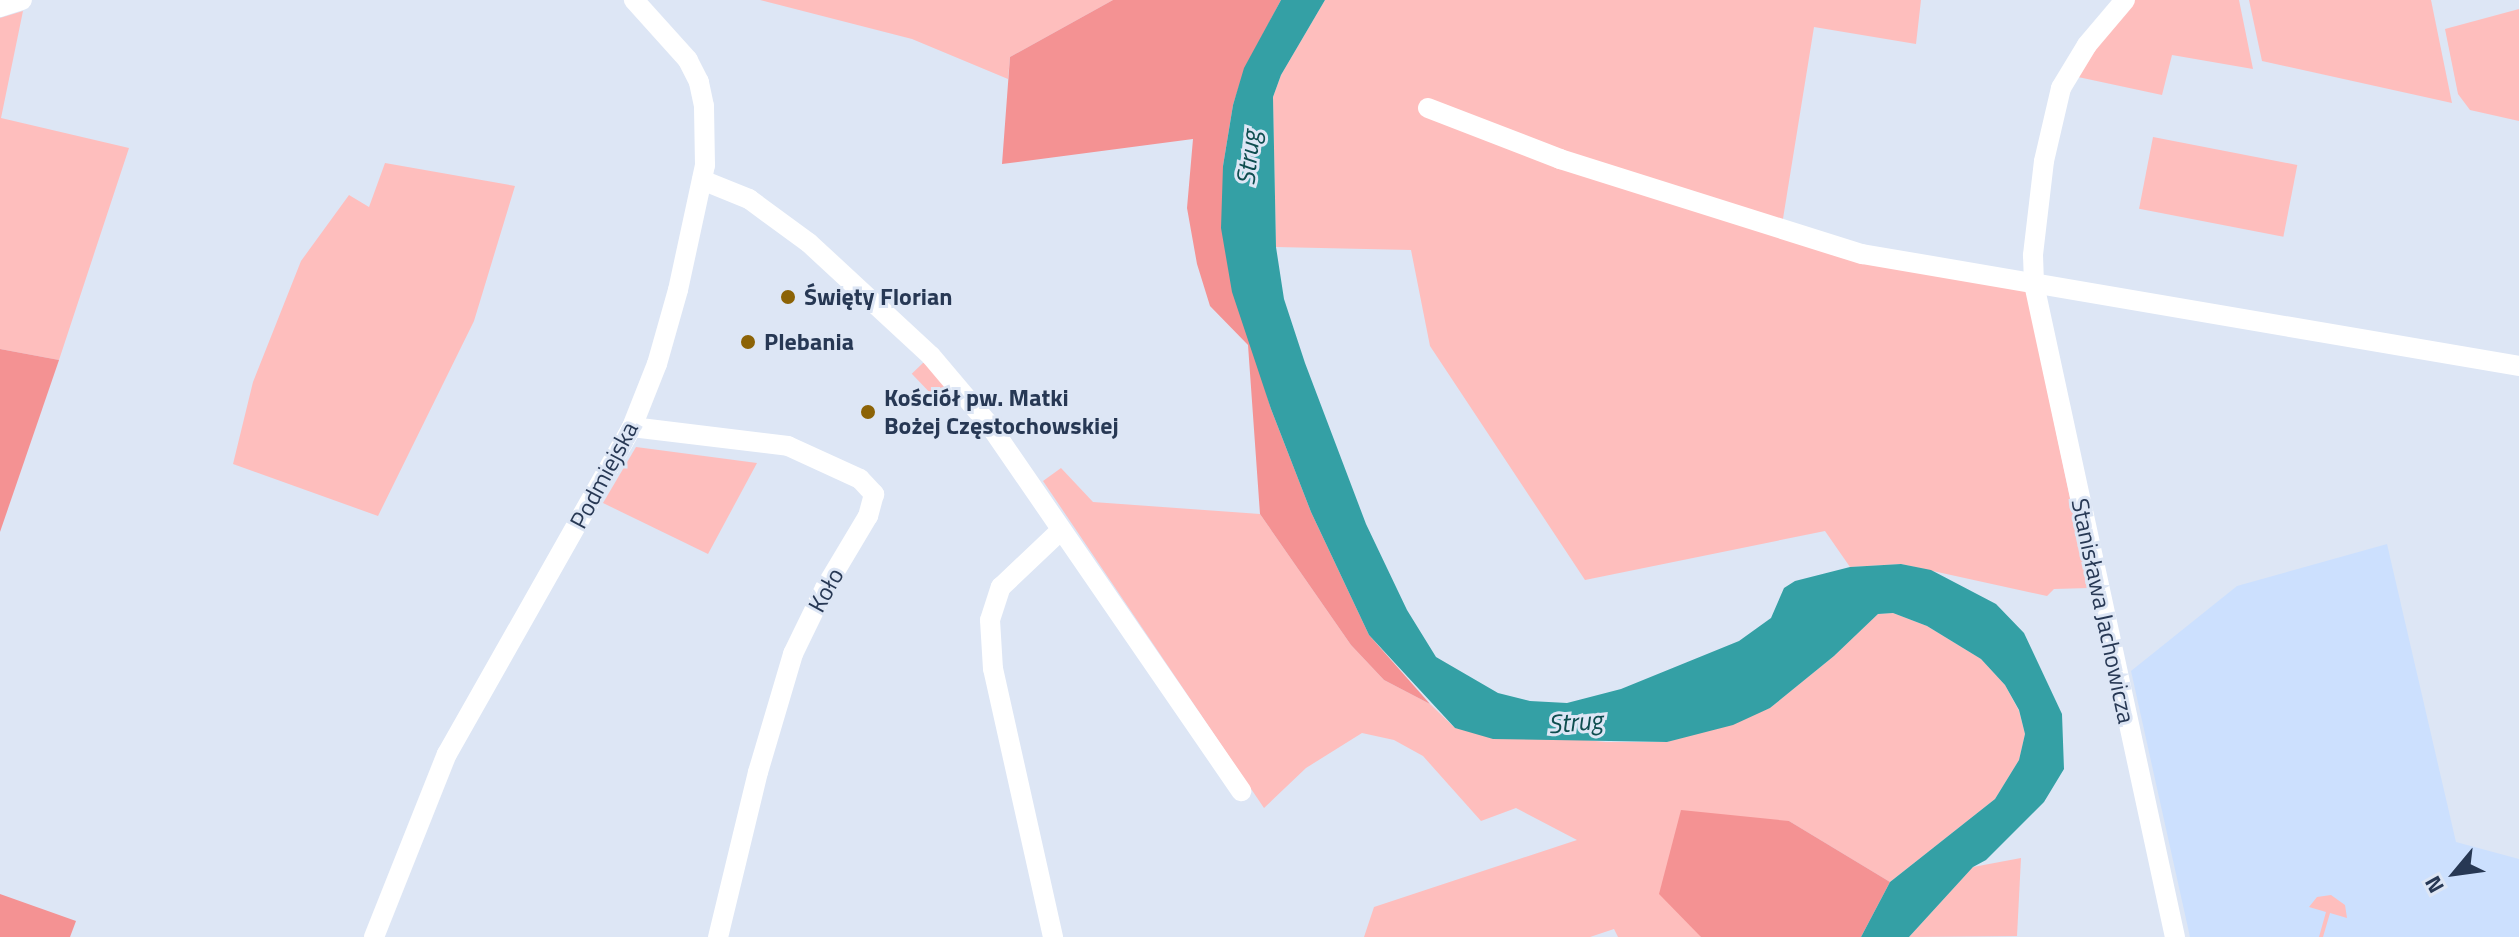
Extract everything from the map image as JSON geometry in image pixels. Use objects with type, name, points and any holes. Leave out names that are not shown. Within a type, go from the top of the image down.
[{"type":"street","points":[[0,7],[22,0]]},
{"type":"street","name":"Podmiejska","points":[[374,937],[447,754],[632,427],[663,343],[702,180],[704,106],[699,82],[688,60],[634,0]]},
{"type":"street","name":"Stanisława Jachowicza","points":[[2125,0],[2087,45],[2061,88],[2044,161],[2033,255],[2034,284],[2175,937]]},
{"type":"street","points":[[1428,108],[1560,159],[1862,254],[2519,366]]},
{"type":"street","points":[[702,180],[749,199],[809,243],[931,356],[991,427],[1241,791]]},
{"type":"street","name":"Koło","points":[[632,427],[788,446],[860,479],[874,494],[868,516],[825,588],[793,654],[758,772],[718,937]]},
{"type":"street","points":[[1053,937],[993,669],[990,620],[1001,587],[1060,531]]},
{"type":"shaded area","points":[[760,0],[1113,0],[1010,57],[1008,79],[912,39]]},
{"type":"shaded area","points":[[1113,0],[1281,0],[1245,68],[1233,105],[1223,166],[1254,352],[1271,409],[1311,512],[1369,635],[1430,704],[1384,680],[1351,645],[1260,514],[1248,345],[1210,306],[1197,264],[1187,208],[1193,139],[1002,164],[1010,57]]},
{"type":"shaded area","points":[[1325,0],[1921,0],[1916,44],[1814,27],[1781,231],[2026,289],[2089,588],[2054,589],[2047,596],[1901,564],[1850,567],[1825,531],[1585,580],[1430,346],[1411,250],[1276,247],[1273,97],[1281,75]]},
{"type":"shaded area","points":[[2134,0],[2239,0],[2253,69],[2172,55],[2162,95],[2078,77],[2103,38]]},
{"type":"shaded area","points":[[2249,0],[2431,0],[2452,103],[2262,61]]},
{"type":"shaded area","points":[[2519,9],[2519,121],[2470,110],[2458,94],[2445,29]]},
{"type":"shaded area","points":[[23,11],[1,118],[129,148],[59,360],[0,349],[0,18]]},
{"type":"shaded area","points":[[2153,137],[2297,165],[2283,237],[2139,209]]},
{"type":"shaded area","points":[[385,163],[515,186],[474,321],[378,516],[233,464],[253,382],[301,261],[349,195],[369,207]]},
{"type":"shaded area","points":[[0,349],[59,360],[0,532]]},
{"type":"shaded area","points":[[924,362],[950,389],[937,400],[912,374]]},
{"type":"shaded area","points":[[636,447],[757,463],[708,554],[603,503]]},
{"type":"shaded area","points":[[1061,468],[1093,502],[1260,514],[1351,645],[1384,680],[1430,704],[1455,728],[1606,742],[1667,742],[1770,708],[1834,656],[1878,614],[1893,613],[1927,626],[1981,659],[2005,685],[2019,711],[2025,734],[2019,760],[1995,799],[1890,882],[1789,821],[1699,932],[1701,937],[1618,937],[1614,929],[1590,937],[1364,937],[1374,907],[1577,840],[1516,808],[1481,821],[1423,756],[1394,740],[1362,733],[1306,768],[1264,808],[1043,481]]},
{"type":"shaded area","points":[[2387,544],[2456,842],[2519,859],[2519,937],[2190,937],[2131,671],[2237,586]]},
{"type":"shaded area","points":[[1681,810],[1789,821],[1890,882],[1861,937],[1701,937],[1659,894]]},
{"type":"shaded area","points":[[2021,858],[2017,936],[1909,937],[1973,867]]},
{"type":"shaded area","points":[[0,894],[76,921],[70,937],[0,937]]},
{"type":"shaded area","points":[[2331,895],[2345,905],[2347,918],[2330,913],[2323,937],[2319,937],[2326,912],[2309,907],[2317,897]]},
{"type":"water","name":"Strug","points":[[1281,0],[1325,0],[1281,75],[1273,97],[1276,247],[1284,299],[1366,524],[1407,610],[1436,657],[1498,693],[1530,701],[1567,703],[1621,689],[1739,641],[1771,618],[1784,588],[1795,581],[1850,567],[1901,564],[1931,570],[1996,604],[2024,633],[2062,714],[2064,769],[2044,802],[1986,860],[1973,867],[1909,937],[1861,937],[1890,882],[1995,799],[2019,760],[2025,734],[2019,710],[2005,685],[1981,659],[1927,626],[1893,613],[1878,614],[1834,656],[1770,708],[1733,725],[1667,742],[1493,739],[1455,728],[1369,635],[1311,512],[1271,409],[1232,292],[1221,228],[1223,166],[1233,105],[1244,68]]},
{"type":"place","name":"Święty Florian","points":[[788,297]]},
{"type":"place","name":"Plebania","points":[[748,342]]},
{"type":"place","name":"Kościół pw. Matki Bożej Częstochowskiej","points":[[868,412]]}]
